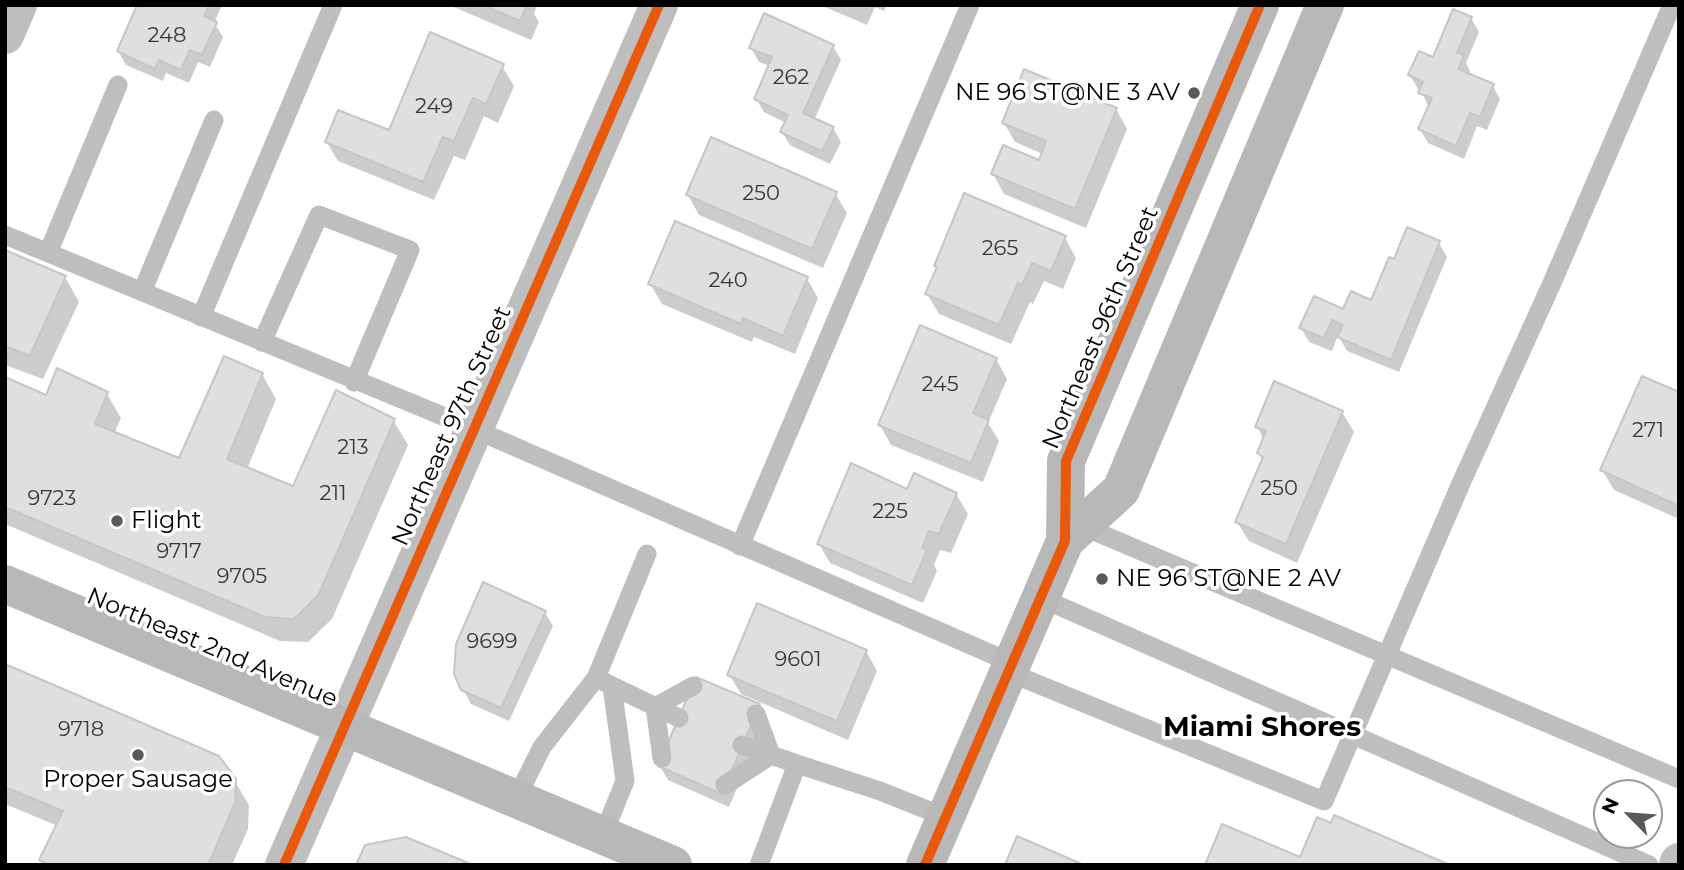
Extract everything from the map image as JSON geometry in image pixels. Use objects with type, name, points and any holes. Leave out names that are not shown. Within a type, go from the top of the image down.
[{"type":"street","points":[[5,35],[18,5]]},
{"type":"street","name":"Northeast 97th Street","points":[[284,865],[659,5]]},
{"type":"street","name":"Northeast 96th Street","points":[[1073,533],[1066,461],[1259,5]]},
{"type":"street","name":"Northeast 96th Street","points":[[925,865],[1010,667],[1073,533],[1121,490],[1325,5]]},
{"type":"street","name":"Northeast 2nd Avenue","points":[[5,584],[673,865]]},
{"type":"lane","points":[[201,317],[332,5]]},
{"type":"lane","points":[[740,546],[970,5]]},
{"type":"lane","points":[[5,235],[354,382],[474,429],[1010,667],[1324,801],[1672,5]]},
{"type":"lane","points":[[48,253],[118,85]]},
{"type":"lane","points":[[142,292],[214,120]]},
{"type":"lane","points":[[262,342],[319,215],[410,250],[354,382]]},
{"type":"lane","points":[[1073,533],[1387,656],[1679,779]]},
{"type":"lane","points":[[516,799],[542,747],[604,682],[647,554]]},
{"type":"lane","points":[[1041,598],[1649,865]]},
{"type":"lane","points":[[604,682],[679,718]]},
{"type":"lane","points":[[603,835],[625,781],[604,682]]},
{"type":"lane","points":[[655,707],[693,686]]},
{"type":"lane","points":[[655,707],[662,758]]},
{"type":"lane","points":[[756,714],[771,755]]},
{"type":"lane","points":[[743,745],[880,791],[946,817]]},
{"type":"lane","points":[[725,785],[771,755]]},
{"type":"lane","points":[[760,865],[797,764]]},
{"type":"building","points":[[137,5],[209,5],[204,16],[217,22],[202,55],[190,50],[181,70],[159,60],[155,69],[117,51]]},
{"type":"building","points":[[483,5],[527,5],[520,21]]},
{"type":"building","points":[[1453,9],[1472,17],[1457,53],[1464,55],[1458,69],[1494,84],[1480,117],[1470,113],[1456,146],[1418,129],[1432,98],[1418,93],[1423,82],[1408,75],[1419,51],[1433,57]]},
{"type":"building","points":[[764,13],[834,45],[803,113],[834,127],[822,151],[780,132],[788,115],[754,99],[772,57],[749,48]]},
{"type":"building","points":[[430,32],[504,64],[486,104],[473,98],[454,141],[443,137],[423,182],[325,142],[338,110],[389,130]]},
{"type":"building","points":[[1024,69],[1117,108],[1075,209],[991,174],[1003,145],[1039,160],[1046,141],[1002,123]]},
{"type":"building","points":[[711,137],[837,192],[812,249],[686,195]]},
{"type":"building","points":[[964,193],[1066,236],[1051,271],[1032,263],[1022,285],[1018,283],[999,325],[925,294]]},
{"type":"building","points":[[675,221],[808,277],[783,336],[743,318],[741,324],[648,284]]},
{"type":"building","points":[[1407,227],[1440,241],[1391,360],[1337,337],[1343,325],[1332,320],[1324,338],[1299,328],[1314,296],[1343,309],[1351,291],[1371,300],[1389,257],[1394,259]]},
{"type":"building","points":[[5,250],[66,276],[30,356],[5,346]]},
{"type":"building","points":[[920,325],[997,358],[973,413],[989,420],[971,463],[878,425]]},
{"type":"building","points":[[224,356],[263,373],[227,459],[293,486],[336,390],[395,419],[319,594],[294,619],[265,617],[5,507],[5,377],[46,395],[57,368],[108,392],[95,424],[179,458]]},
{"type":"building","points":[[1642,376],[1679,392],[1679,506],[1600,470]]},
{"type":"building","points":[[1274,381],[1343,411],[1286,544],[1235,522],[1263,457],[1257,453],[1266,431],[1255,427]]},
{"type":"building","points":[[851,463],[907,489],[914,473],[957,493],[939,534],[929,531],[922,548],[927,550],[912,585],[817,544]]},
{"type":"building","points":[[483,582],[546,611],[501,708],[461,690],[454,674],[456,644]]},
{"type":"building","points":[[757,603],[867,650],[837,721],[727,675]]},
{"type":"building","points":[[5,664],[219,756],[236,779],[235,803],[208,865],[49,865],[39,860],[63,811],[5,787]]},
{"type":"building","points":[[696,677],[760,704],[722,794],[658,766]]},
{"type":"building","points":[[1334,815],[1450,865],[1205,865],[1222,824],[1300,857],[1317,817],[1331,823]]},
{"type":"building","points":[[1017,836],[1084,865],[1005,865]]},
{"type":"building","points":[[406,837],[473,865],[356,865],[365,845]]},
{"type":"cycle path","points":[[284,865],[659,5]]},
{"type":"cycle path","points":[[925,865],[1065,541],[1066,461],[1260,5]]},
{"type":"place","name":"NE 96 ST@NE 3 AV","points":[[1194,93]]},
{"type":"place","name":"Flight","points":[[117,521]]},
{"type":"place","name":"NE 96 ST@NE 2 AV","points":[[1102,579]]},
{"type":"place","name":"Proper Sausage","points":[[138,755]]},
{"type":"district","name":"Miami Shores","points":[[1262,728]]}]
